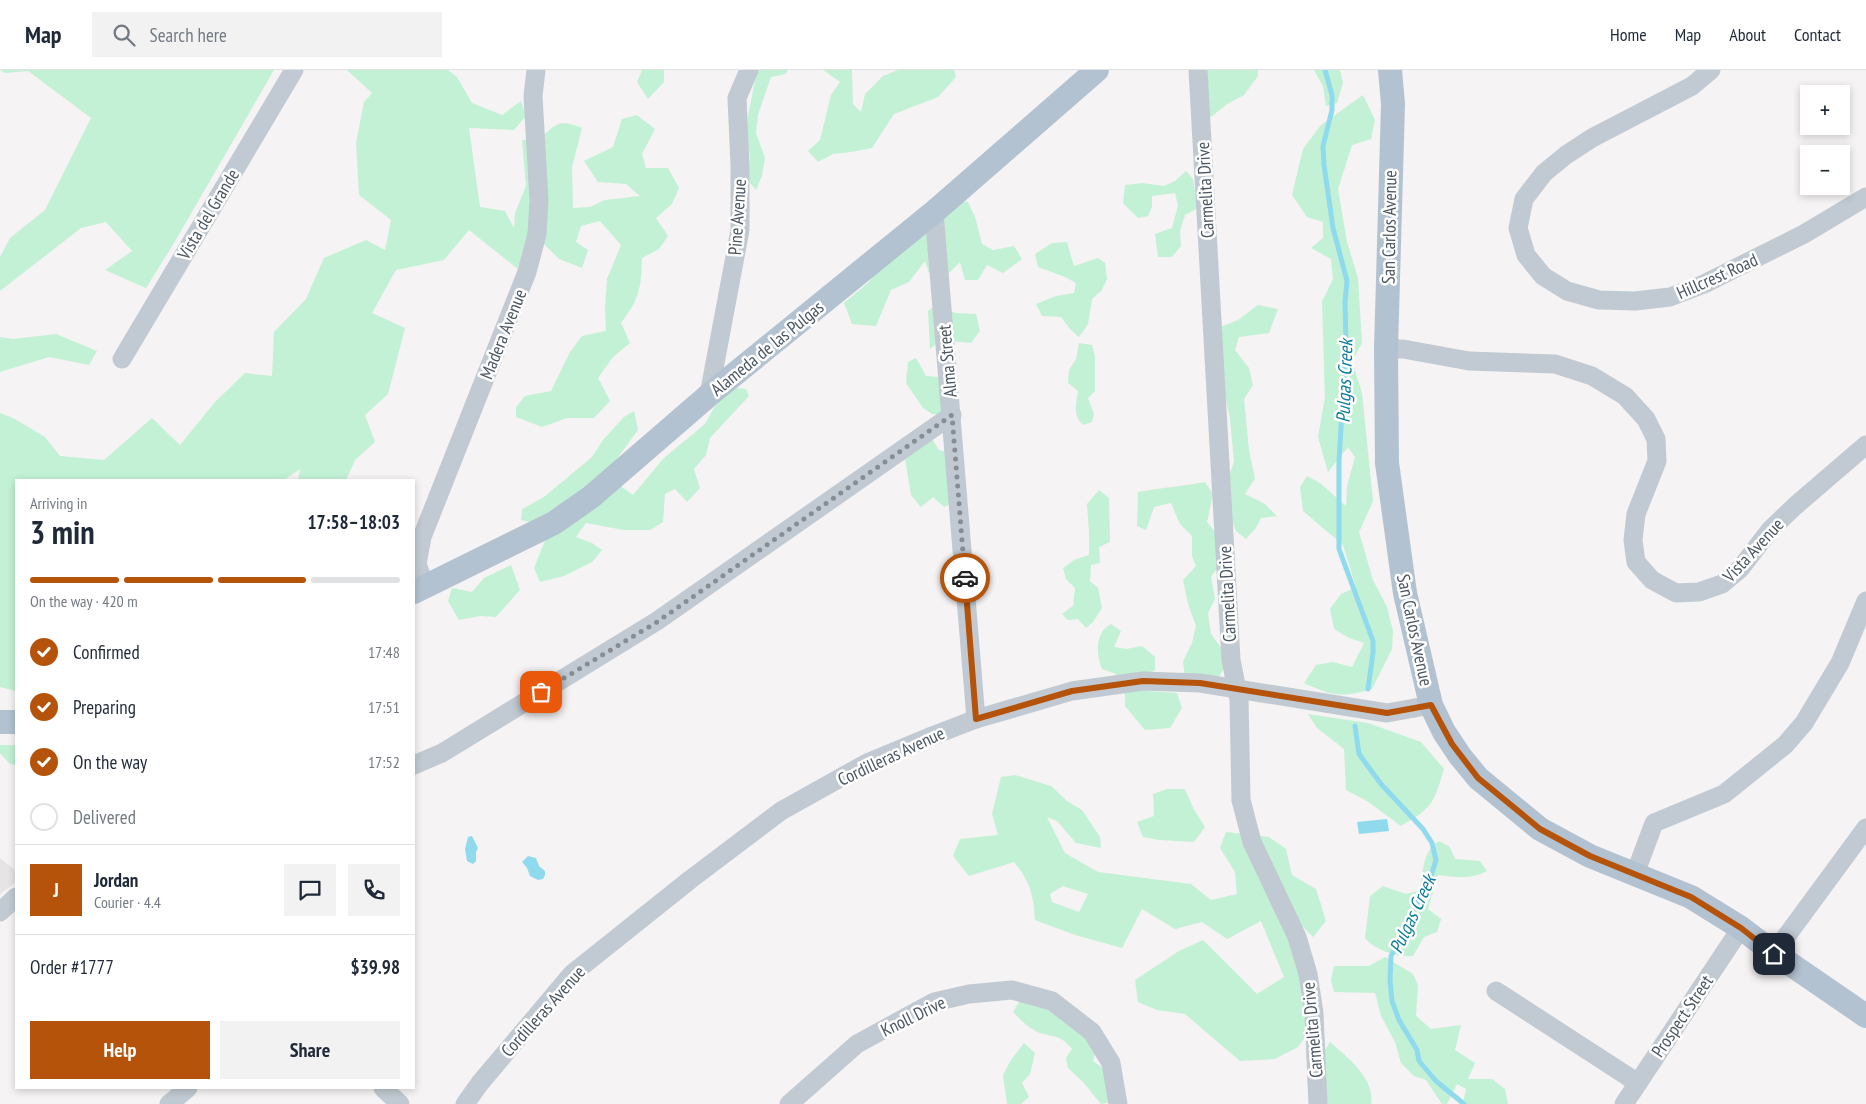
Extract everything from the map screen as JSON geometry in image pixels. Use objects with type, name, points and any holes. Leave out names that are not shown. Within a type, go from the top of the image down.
[{"type":"main road","name":"Alameda de las Pulgas","points":[[419,589],[554,523],[591,497],[709,395],[934,212],[1097,70]]},
{"type":"main road","name":"San Carlos Avenue","points":[[1390,70],[1393,104],[1386,349],[1387,463],[1405,593],[1431,705],[1444,732],[1478,778],[1540,829],[1590,856],[1691,897],[1741,928],[1774,954],[1866,1016]]},
{"type":"main road","points":[[0,722],[15,722]]},
{"type":"street","name":"Vista del Grande","points":[[122,359],[294,70]]},
{"type":"street","name":"Madera Avenue","points":[[419,589],[417,564],[422,537],[527,272],[537,234],[539,200],[533,96],[536,70]]},
{"type":"street","name":"Pine Avenue","points":[[709,395],[740,230],[740,165],[736,98],[749,70]]},
{"type":"street","name":"Carmelita Drive","points":[[1198,70],[1230,650],[1239,700],[1241,800],[1252,842],[1297,937],[1308,974],[1314,1013],[1318,1104]]},
{"type":"street","name":"Hillcrest Road","points":[[1711,70],[1692,86],[1592,138],[1566,155],[1544,173],[1524,199],[1518,228],[1526,255],[1543,276],[1567,291],[1599,300],[1635,301],[1670,297],[1704,284],[1804,234],[1866,197]]},
{"type":"street","name":"Alma Street","points":[[934,212],[976,719]]},
{"type":"street","name":"Vista Avenue","points":[[1386,349],[1403,349],[1468,361],[1555,364],[1592,376],[1625,396],[1646,418],[1656,438],[1658,461],[1636,514],[1633,540],[1636,562],[1652,580],[1676,593],[1699,592],[1722,584],[1740,569],[1770,530],[1795,506],[1866,446]]},
{"type":"street","points":[[415,765],[442,753],[657,622],[952,415]]},
{"type":"street","points":[[1636,874],[1654,823],[1724,794],[1785,745],[1804,723],[1840,663],[1866,600]]},
{"type":"street","name":"Cordilleras Avenue","points":[[465,1104],[480,1083],[572,974],[691,879],[781,811],[867,764],[932,736],[976,719],[1072,691],[1143,681],[1200,683],[1387,713],[1431,705]]},
{"type":"street","points":[[1774,954],[1866,828]]},
{"type":"street","points":[[0,912],[15,898]]},
{"type":"street","name":"Prospect Street","points":[[1624,1104],[1741,928]]},
{"type":"street","name":"Knoll Drive","points":[[789,1104],[857,1044],[934,1002],[969,994],[1012,990],[1052,1001],[1092,1032],[1111,1063],[1118,1104]]},
{"type":"street","points":[[1496,991],[1638,1083]]},
{"type":"street","points":[[169,1104],[187,1089]]},
{"type":"street","points":[[384,1089],[400,1104]]},
{"type":"shaded area","points":[[0,858],[15,870],[15,883],[0,894]]},
{"type":"green space","points":[[0,70],[274,70],[146,288],[105,270],[132,251],[106,222],[81,228],[0,291],[0,257],[10,238],[45,210],[91,118],[28,71],[5,73]]},
{"type":"green space","points":[[347,70],[448,70],[457,77],[472,103],[502,115],[521,101],[526,116],[514,130],[469,128],[480,207],[505,211],[514,228],[515,213],[526,186],[522,140],[540,139],[550,129],[563,123],[582,128],[572,167],[573,208],[590,207],[605,200],[640,196],[626,184],[598,182],[584,161],[613,147],[622,119],[637,115],[655,129],[642,154],[646,168],[668,168],[679,188],[672,204],[656,218],[668,236],[659,249],[642,258],[641,277],[636,299],[621,323],[630,343],[613,357],[598,378],[610,401],[594,418],[567,418],[542,427],[516,417],[516,407],[525,396],[551,391],[570,352],[582,336],[606,331],[607,279],[621,245],[600,221],[581,226],[576,242],[588,250],[582,268],[559,259],[542,242],[519,270],[469,230],[444,260],[396,270],[372,313],[405,328],[388,394],[365,415],[375,442],[355,460],[346,479],[298,479],[300,469],[285,479],[15,479],[15,691],[0,687],[0,413],[13,418],[45,437],[60,456],[104,460],[152,418],[180,445],[215,402],[245,373],[272,376],[274,332],[306,299],[324,258],[366,240],[385,250],[391,220],[359,195],[356,143],[364,102],[372,93]]},
{"type":"green space","points":[[642,70],[664,70],[664,82],[648,99],[637,82]]},
{"type":"green space","points":[[757,70],[788,70],[786,74],[771,77],[758,115],[756,133],[765,158],[762,176],[756,190],[749,182],[750,156],[746,138],[748,116]]},
{"type":"green space","points":[[823,70],[852,70],[853,104],[861,112],[865,94],[883,76],[898,70],[954,70],[956,77],[938,97],[894,114],[872,148],[833,154],[818,162],[808,151],[820,140],[831,95],[840,82]]},
{"type":"green space","points":[[1195,70],[1258,70],[1258,76],[1244,95],[1227,104],[1211,117],[1198,111],[1197,100],[1209,87],[1196,77]]},
{"type":"green space","points":[[1314,70],[1340,70],[1343,83],[1337,103],[1326,106],[1323,86]]},
{"type":"green space","points":[[1363,95],[1375,120],[1371,139],[1352,145],[1338,189],[1347,242],[1358,278],[1362,343],[1352,361],[1362,393],[1373,501],[1359,532],[1373,580],[1387,607],[1393,631],[1392,649],[1372,689],[1352,694],[1337,694],[1322,691],[1304,683],[1316,665],[1333,662],[1352,667],[1364,643],[1349,638],[1334,629],[1330,609],[1341,594],[1356,587],[1343,545],[1303,511],[1300,487],[1307,476],[1320,483],[1346,506],[1347,486],[1355,457],[1348,447],[1328,472],[1318,437],[1325,397],[1322,302],[1333,279],[1331,259],[1311,248],[1323,238],[1323,222],[1307,217],[1292,195],[1303,149],[1321,125]]},
{"type":"green space","points":[[1186,171],[1193,179],[1198,208],[1185,215],[1180,231],[1181,246],[1172,257],[1158,257],[1155,234],[1172,228],[1178,206],[1175,193],[1152,196],[1152,207],[1148,216],[1138,218],[1123,203],[1125,185],[1142,183],[1164,186],[1175,181]]},
{"type":"green space","points":[[958,201],[968,202],[975,217],[982,244],[993,250],[1014,246],[1022,259],[1003,273],[987,265],[978,280],[965,280],[960,262],[947,275],[929,273],[925,261],[909,282],[891,290],[876,326],[852,324],[844,303],[869,282],[879,268],[923,234],[944,231],[944,210]]},
{"type":"green space","points":[[1067,242],[1074,266],[1098,258],[1105,263],[1107,279],[1102,290],[1092,299],[1088,324],[1079,337],[1061,317],[1042,316],[1036,304],[1056,296],[1074,293],[1076,283],[1038,267],[1035,254],[1052,243]]},
{"type":"green space","points":[[1258,305],[1278,309],[1269,333],[1239,337],[1235,350],[1249,368],[1253,385],[1244,399],[1249,450],[1255,479],[1245,494],[1265,504],[1277,516],[1261,518],[1256,528],[1246,539],[1236,531],[1229,513],[1229,476],[1234,461],[1230,419],[1221,377],[1220,327],[1238,320]]},
{"type":"green space","points":[[933,307],[956,313],[976,314],[980,331],[971,343],[940,340],[930,349],[928,311]]},
{"type":"green space","points":[[56,334],[97,351],[89,365],[49,357],[0,372],[0,337],[13,339]]},
{"type":"green space","points":[[1079,343],[1092,345],[1095,356],[1095,391],[1088,398],[1094,414],[1092,422],[1083,425],[1076,414],[1078,391],[1068,383],[1069,370],[1076,359]]},
{"type":"green space","points":[[916,358],[926,376],[939,377],[952,387],[941,414],[932,414],[923,408],[906,383],[908,362]]},
{"type":"green space","points":[[736,388],[746,389],[749,396],[710,438],[706,455],[694,469],[700,488],[687,502],[675,489],[665,494],[663,522],[650,530],[624,530],[586,523],[576,537],[592,543],[602,550],[592,562],[564,576],[540,582],[534,568],[546,538],[535,523],[521,520],[522,509],[544,497],[592,457],[603,440],[624,417],[634,411],[638,430],[605,475],[633,495],[664,458],[705,424],[715,406]]},
{"type":"green space","points":[[930,436],[939,450],[952,453],[950,504],[944,507],[933,497],[921,507],[911,495],[905,458]]},
{"type":"green space","points":[[1205,482],[1213,494],[1207,522],[1230,550],[1211,577],[1215,599],[1208,613],[1211,634],[1222,649],[1224,668],[1218,679],[1185,677],[1183,661],[1192,643],[1196,626],[1188,604],[1183,580],[1196,566],[1192,556],[1192,536],[1180,524],[1171,503],[1154,507],[1146,530],[1137,526],[1138,492]]},
{"type":"green space","points":[[1099,490],[1109,498],[1110,542],[1099,547],[1100,563],[1091,565],[1090,581],[1098,588],[1102,608],[1093,622],[1086,628],[1078,619],[1068,620],[1062,614],[1073,606],[1075,588],[1066,579],[1063,568],[1074,560],[1089,555],[1087,504]]},
{"type":"green space","points":[[511,565],[520,590],[496,617],[480,616],[459,620],[448,601],[452,588],[472,592],[484,578]]},
{"type":"green space","points":[[1111,624],[1121,631],[1114,647],[1126,649],[1142,646],[1155,657],[1155,670],[1143,677],[1147,691],[1177,693],[1182,708],[1170,728],[1145,730],[1125,706],[1125,695],[1116,674],[1102,669],[1098,644],[1102,632]]},
{"type":"green space","points":[[1308,714],[1368,723],[1421,742],[1444,769],[1430,804],[1420,814],[1401,826],[1367,801],[1346,790],[1344,749],[1317,728]]},
{"type":"green space","points":[[0,745],[15,745],[15,765],[10,764],[0,753]]},
{"type":"green space","points":[[1015,775],[1051,786],[1067,801],[1082,810],[1100,837],[1101,848],[1076,843],[1057,821],[1047,817],[1065,853],[1098,872],[1191,884],[1211,900],[1237,894],[1235,872],[1220,848],[1226,832],[1269,837],[1286,849],[1292,875],[1316,889],[1326,921],[1313,937],[1293,917],[1304,993],[1306,1036],[1298,1047],[1275,1059],[1240,1061],[1185,1014],[1157,1010],[1138,1002],[1135,980],[1179,951],[1203,940],[1257,994],[1284,977],[1261,921],[1227,939],[1202,922],[1175,929],[1142,909],[1122,948],[1075,935],[1035,920],[1034,903],[1030,889],[1014,862],[969,876],[953,856],[960,839],[998,835],[992,814],[1001,777]],"holes":[[[1063,886],[1088,894],[1079,912],[1052,902],[1050,894]]]},
{"type":"green space","points":[[1167,789],[1185,789],[1193,808],[1205,827],[1194,842],[1143,837],[1137,822],[1154,816],[1153,794]]},
{"type":"green space","points":[[1439,841],[1450,847],[1455,859],[1480,861],[1487,871],[1469,877],[1438,875],[1428,909],[1441,919],[1437,932],[1424,937],[1413,956],[1401,956],[1375,946],[1365,938],[1370,896],[1383,886],[1406,894],[1419,891],[1426,857],[1433,846]]},
{"type":"green space","points":[[1385,957],[1413,974],[1418,985],[1416,1016],[1431,1029],[1461,1025],[1455,1050],[1475,1063],[1468,1079],[1492,1079],[1505,1089],[1508,1104],[1463,1104],[1466,1089],[1457,1084],[1447,1104],[1442,1104],[1426,1080],[1414,1076],[1401,1063],[1395,1042],[1381,1016],[1375,993],[1334,992],[1331,980],[1334,966],[1369,966]]},
{"type":"green space","points":[[1021,999],[1060,1014],[1069,1026],[1089,1035],[1096,1049],[1093,1061],[1109,1072],[1112,1102],[1101,1104],[1083,1082],[1068,1068],[1066,1058],[1072,1049],[1067,1043],[1058,1037],[1039,1033],[1013,1012]]},
{"type":"green space","points":[[1330,1042],[1365,1077],[1371,1095],[1371,1104],[1310,1104],[1307,1079]]},
{"type":"green space","points":[[1024,1043],[1035,1053],[1030,1074],[1022,1083],[1029,1097],[1021,1104],[1007,1104],[1003,1075],[1011,1060]]},
{"type":"water","points":[[1387,819],[1389,831],[1359,834],[1357,822]]},
{"type":"water","points":[[472,836],[478,848],[476,861],[473,864],[467,861],[465,849],[468,837]]},
{"type":"water","points":[[528,856],[536,858],[539,866],[545,871],[543,879],[538,880],[530,876],[522,862]]},
{"type":"waterway","name":"Pulgas Creek","points":[[1325,70],[1332,95],[1332,110],[1323,146],[1324,165],[1333,228],[1347,281],[1345,301],[1346,344],[1339,461],[1339,549],[1373,641],[1368,689]]},
{"type":"waterway","name":"Pulgas Creek","points":[[1355,726],[1359,754],[1381,784],[1423,829],[1432,843],[1436,860],[1431,876],[1391,956],[1390,980],[1392,1001],[1399,1020],[1417,1050],[1419,1061],[1436,1081],[1464,1104]]},
{"type":"way so far","points":[[541,692],[657,622],[952,415],[965,578]]},
{"type":"route","points":[[965,578],[976,719],[1072,691],[1143,681],[1200,683],[1387,713],[1412,710],[1431,705],[1444,732],[1478,778],[1540,829],[1590,856],[1691,897],[1741,928],[1774,954]]}]
